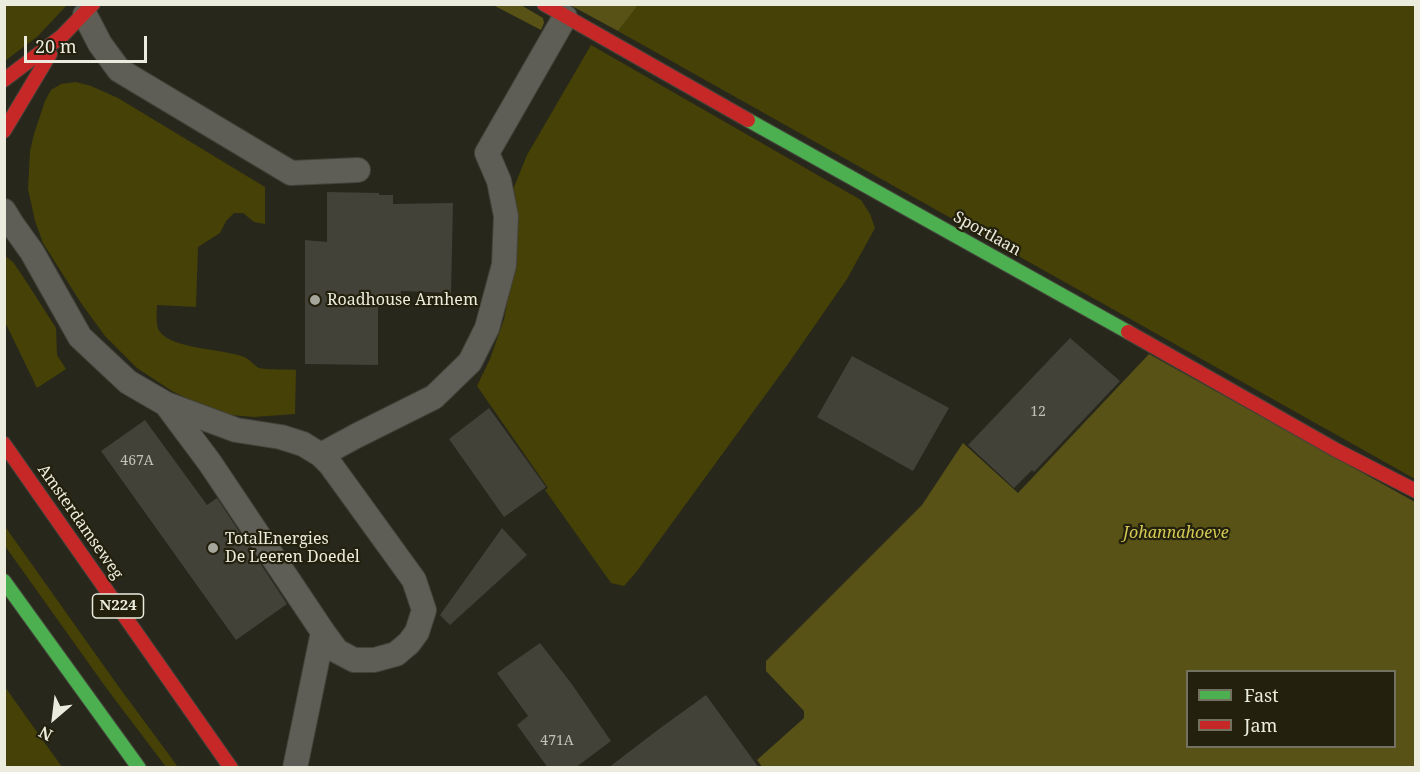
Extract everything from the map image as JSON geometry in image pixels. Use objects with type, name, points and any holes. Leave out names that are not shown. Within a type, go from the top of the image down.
[{"type":"street","name":"Sportlaan","points":[[544,4],[1336,450],[1416,491]]},
{"type":"street","points":[[4,80],[58,40],[89,10]]},
{"type":"street","points":[[4,131],[58,40]]},
{"type":"street","name":"Amsterdamseweg","points":[[4,444],[231,768]]},
{"type":"street","points":[[4,581],[139,768]]},
{"type":"lane","points":[[89,10],[100,44],[119,70],[291,173],[358,170]]},
{"type":"lane","points":[[321,455],[434,397],[470,362],[487,328],[504,265],[506,216],[499,182],[486,153],[565,17]]},
{"type":"lane","points":[[4,211],[32,252],[80,337],[128,382],[166,404],[236,430],[280,437],[303,444],[321,455],[330,464],[414,580],[424,610],[417,632],[409,643],[396,654],[374,660],[354,660],[337,651],[210,463],[166,404]]},
{"type":"lane","points":[[296,768],[323,632]]},
{"type":"shaded area","points":[[638,4],[1415,5],[1415,479],[618,31]]},
{"type":"shaded area","points":[[5,5],[67,5],[38,36],[5,61]]},
{"type":"shaded area","points":[[591,45],[861,200],[875,228],[847,279],[788,364],[624,586],[611,583],[545,490],[548,488],[477,386],[490,359],[504,319],[515,263],[517,227],[514,187],[527,155]]},
{"type":"shaded area","points":[[76,82],[118,98],[265,187],[265,224],[254,222],[243,213],[234,213],[226,221],[220,233],[198,247],[196,307],[157,305],[157,322],[160,332],[176,342],[235,354],[248,359],[259,368],[296,370],[295,414],[254,417],[219,414],[172,391],[137,368],[105,336],[81,303],[43,243],[35,221],[28,189],[30,151],[45,101],[51,90],[61,84]]},
{"type":"shaded area","points":[[5,256],[13,262],[56,328],[57,355],[66,369],[37,388],[5,322]]},
{"type":"shaded area","points":[[4,525],[178,767],[166,767],[107,689],[5,546]]},
{"type":"shaded area","points":[[5,687],[62,767],[5,767]]},
{"type":"green space","points":[[493,5],[521,5],[543,18],[544,23],[541,30]]},
{"type":"green space","points":[[570,5],[638,5],[618,31]]},
{"type":"green space","name":"Johannahoeve","points":[[1149,354],[1415,502],[1415,767],[763,768],[757,760],[804,718],[804,711],[766,671],[766,661],[922,505],[963,443],[1018,493]]},
{"type":"building","points":[[327,192],[393,195],[393,204],[453,203],[451,293],[401,291],[401,298],[378,298],[378,365],[305,364],[305,240],[327,242]]},
{"type":"building","points":[[1070,338],[1120,381],[1034,472],[1032,470],[1014,488],[968,445]]},
{"type":"building","points":[[852,356],[949,408],[913,471],[817,417]]},
{"type":"building","points":[[489,408],[546,487],[504,517],[449,439]]},
{"type":"building","points":[[145,420],[207,505],[217,498],[287,604],[236,640],[101,451]]},
{"type":"building","points":[[502,528],[527,555],[450,625],[440,615]]},
{"type":"building","points":[[540,643],[611,741],[575,768],[548,768],[517,725],[528,716],[497,673]]},
{"type":"building","points":[[706,695],[759,768],[608,768],[659,729]]},
{"type":"traffic: fast","points":[[748,120],[1128,332]]},
{"type":"traffic: fast","points":[[4,581],[139,768]]},
{"type":"traffic: jam","points":[[4,80],[62,36],[93,4]]},
{"type":"traffic: jam","points":[[544,4],[748,120]]},
{"type":"traffic: jam","points":[[4,131],[50,54]]},
{"type":"traffic: jam","points":[[1128,332],[1336,450],[1416,491]]},
{"type":"traffic: jam","points":[[4,444],[231,768]]},
{"type":"place","name":"Roadhouse Arnhem","points":[[315,300]]},
{"type":"place","name":"TotalEnergies De Leeren Doedel","points":[[213,548]]}]
